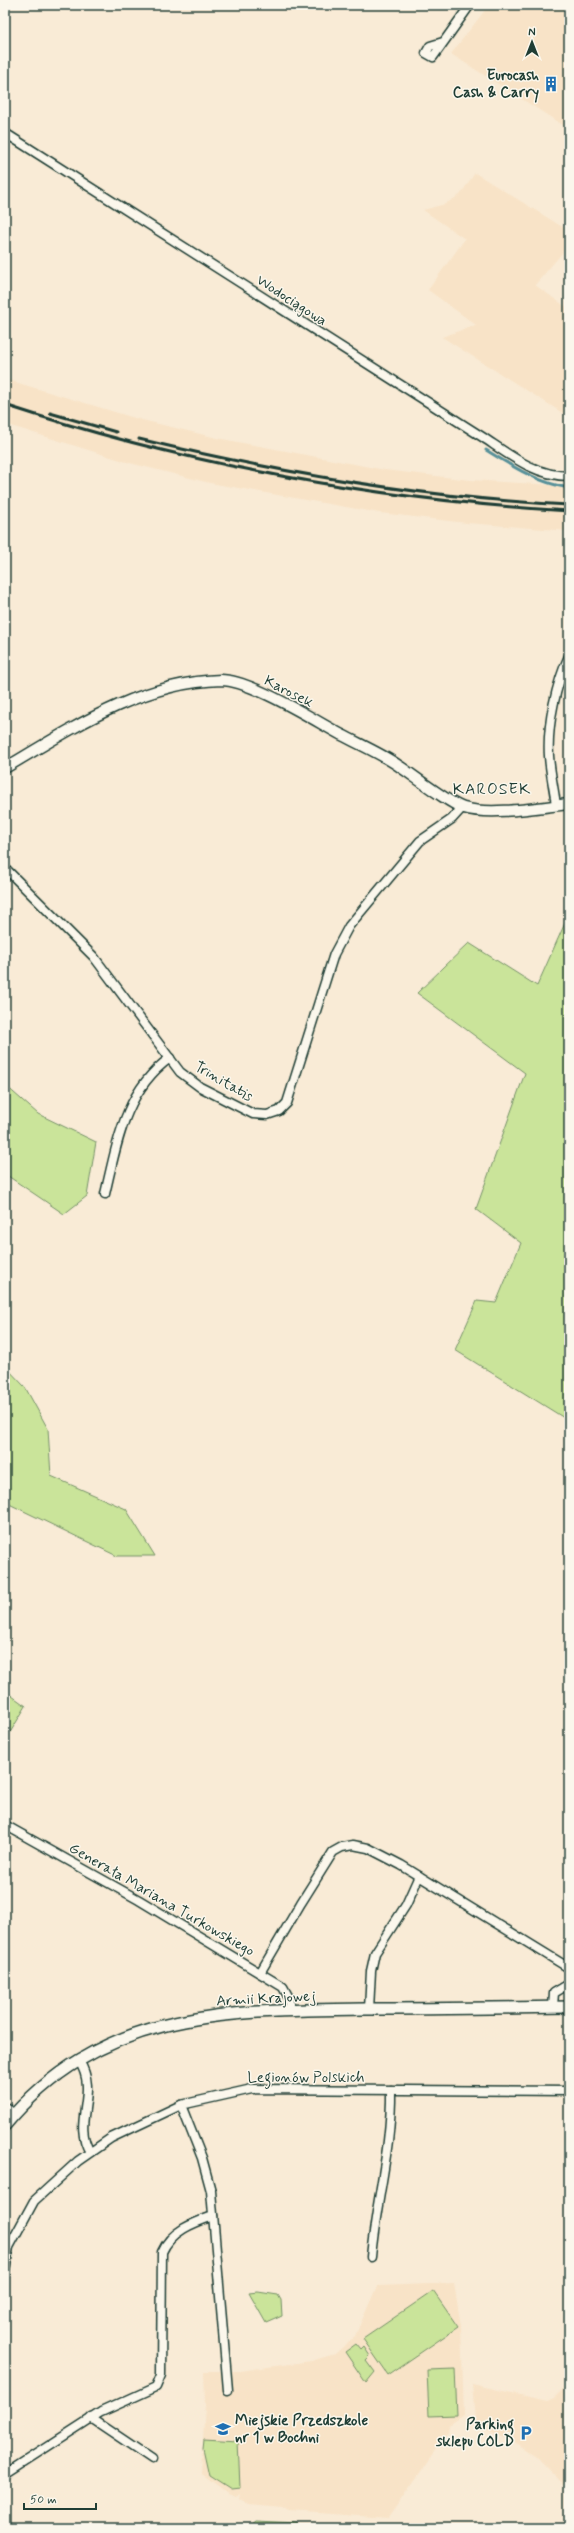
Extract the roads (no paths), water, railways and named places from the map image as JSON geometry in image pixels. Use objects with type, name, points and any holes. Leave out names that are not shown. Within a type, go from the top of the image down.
[{"type":"main road","name":"Armii Krajowej","points":[[5,2125],[14,2114],[51,2081],[102,2047],[139,2032],[177,2021],[223,2013],[289,2010],[563,2007]]},
{"type":"street","points":[[443,42],[470,5]]},
{"type":"street","name":"Wodociągowa","points":[[5,133],[478,433],[524,465],[558,476],[569,476]]},
{"type":"street","points":[[556,805],[549,755],[550,734],[559,687],[569,656]]},
{"type":"street","name":"Karosek","points":[[5,768],[88,719],[135,698],[196,682],[223,680],[246,686],[276,700],[388,759],[462,808],[479,811],[569,804]]},
{"type":"street","name":"Trinitatis","points":[[5,868],[94,957],[118,986],[180,1072],[230,1104],[252,1114],[267,1115],[279,1111],[287,1102],[334,954],[349,926],[420,842],[452,820],[462,808]]},
{"type":"street","points":[[106,1194],[126,1113],[144,1082],[157,1067],[170,1058]]},
{"type":"street","name":"Generała Mariana Turkowskiego","points":[[5,1825],[139,1900],[284,1987],[289,1998],[289,2010]]},
{"type":"street","points":[[260,1973],[333,1852],[342,1847],[353,1845],[368,1848],[420,1876],[569,1968]]},
{"type":"street","points":[[369,2009],[371,1971],[375,1953],[406,1905],[420,1876]]},
{"type":"street","points":[[563,2007],[554,1992],[569,1984]]},
{"type":"street","points":[[79,2061],[87,2075],[88,2089],[82,2129],[84,2142],[90,2152]]},
{"type":"street","name":"Legionów Polskich","points":[[5,2273],[9,2247],[34,2201],[90,2152],[111,2138],[181,2104],[252,2089],[569,2091]]},
{"type":"street","points":[[370,2257],[374,2213],[390,2127],[391,2090]]},
{"type":"street","points":[[181,2104],[207,2172],[213,2216],[228,2390]]},
{"type":"street","points":[[5,2107],[14,2114]]},
{"type":"street","points":[[5,2474],[91,2418],[150,2391],[159,2383],[162,2375],[162,2252],[165,2244],[177,2233],[197,2221],[213,2216]]},
{"type":"street","points":[[91,2418],[152,2459]]},
{"type":"waterway","points":[[486,450],[536,478],[558,486],[569,488]]},
{"type":"railway","points":[[5,405],[143,445],[213,462],[284,476],[426,498],[497,506],[569,511]]},
{"type":"railway","points":[[50,413],[116,432]]},
{"type":"railway","points":[[139,439],[245,463],[352,482],[460,497],[569,505]]},
{"type":"place","name":"Eurocash Cash & Carry","points":[[551,84]]},
{"type":"place","name":"Miejskie Przedszkole nr 1 w Bochni","points":[[223,2429]]},
{"type":"place","name":"Parking sklepu COLD","points":[[526,2433]]},
{"type":"district","name":"KAROSEK","points":[[492,788]]}]
